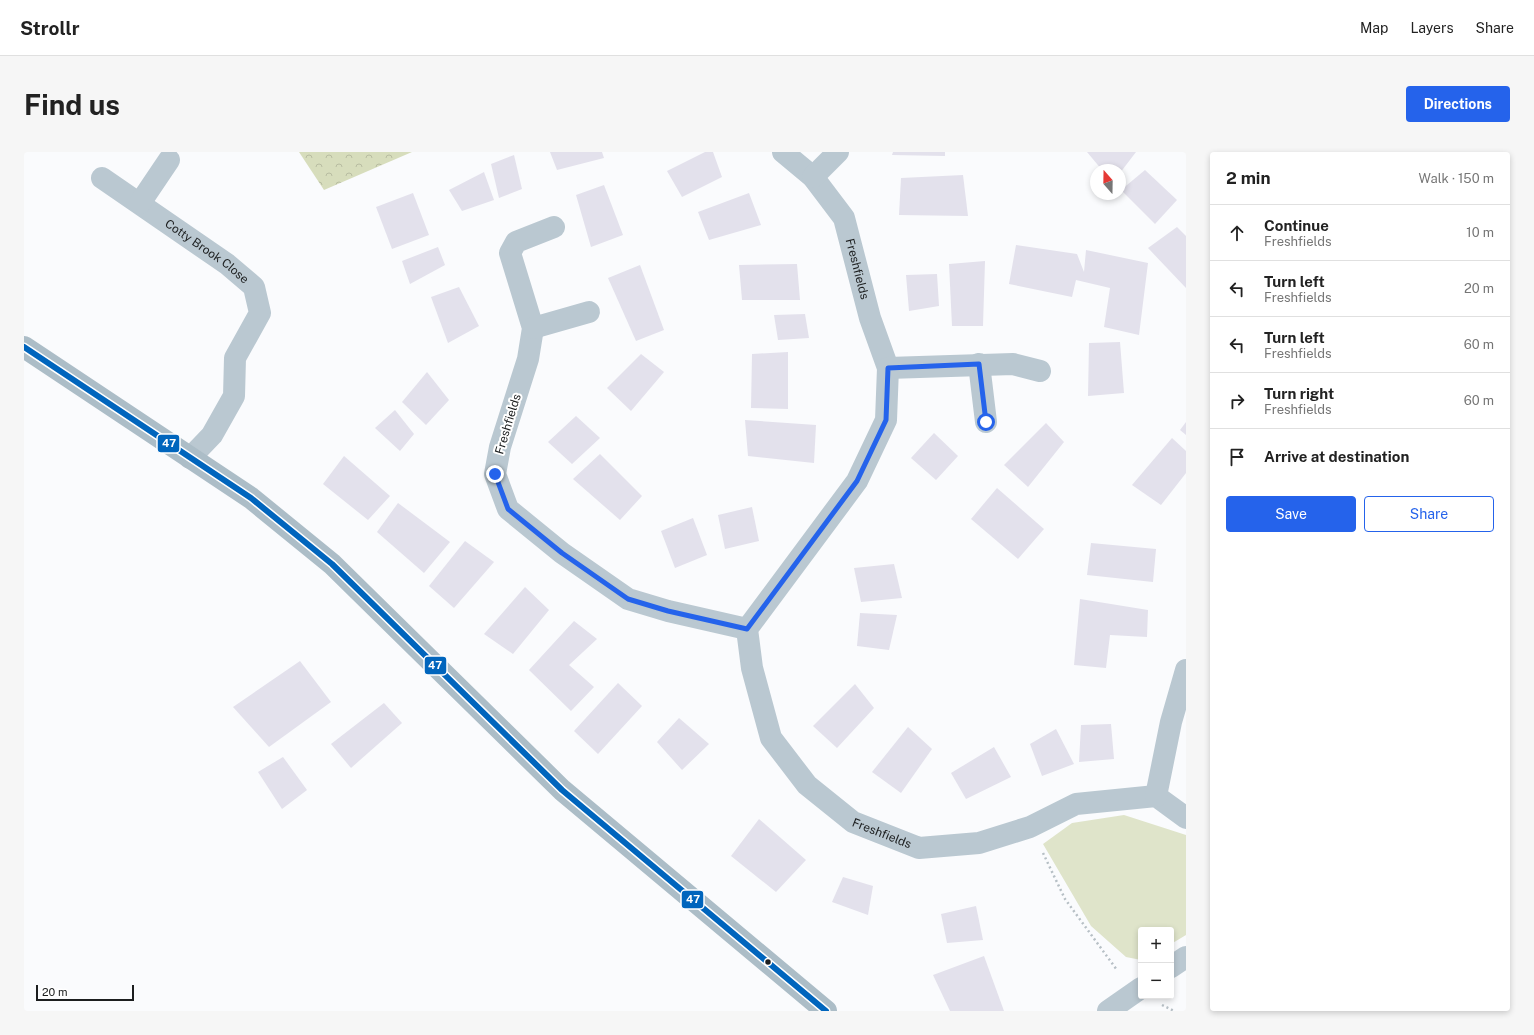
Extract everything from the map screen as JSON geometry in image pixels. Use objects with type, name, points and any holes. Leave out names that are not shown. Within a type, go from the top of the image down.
[{"type":"street","name":"Freshfields","points":[[783,152],[813,177],[844,218],[870,318],[888,368],[886,420],[857,481],[747,629],[752,668],[771,738],[807,785],[853,822],[919,848],[979,843],[1030,827],[1076,804],[1156,796]]},
{"type":"street","points":[[813,177],[838,152]]},
{"type":"street","points":[[140,203],[169,160]]},
{"type":"street","name":"Cotty Brook Close","points":[[102,178],[227,264],[254,288],[260,314],[236,358],[234,396],[212,435],[190,458]]},
{"type":"street","name":"Freshfields","points":[[554,227],[516,242],[510,253],[533,328],[528,359],[500,447],[495,474],[508,509],[562,553],[628,599],[668,611],[747,629]]},
{"type":"street","points":[[533,328],[589,312]]},
{"type":"street","points":[[24,347],[251,498],[332,564],[562,790],[826,1011]]},
{"type":"street","points":[[979,364],[986,422]]},
{"type":"street","points":[[888,368],[1013,364],[1040,371]]},
{"type":"street","points":[[1186,670],[1171,722],[1156,796],[1186,818]]},
{"type":"street","points":[[1174,965],[1186,957]]},
{"type":"street","points":[[1108,1011],[1138,989]]},
{"type":"path","points":[[1030,827],[1065,899],[1110,962],[1138,989]]},
{"type":"green space","points":[[299,152],[412,152],[324,190]]},
{"type":"green space","points":[[1124,815],[1186,835],[1186,935],[1174,942],[1174,927],[1138,927],[1138,959],[1126,957],[1091,926],[1043,844],[1072,823]]},
{"type":"building","points":[[550,152],[602,152],[604,158],[557,170]]},
{"type":"building","points":[[705,152],[713,152],[722,177],[682,197],[667,171]]},
{"type":"building","points":[[893,152],[945,152],[945,156],[892,155]]},
{"type":"building","points":[[1087,152],[1136,152],[1126,165],[1097,164]]},
{"type":"building","points":[[514,155],[522,189],[499,198],[491,164]]},
{"type":"building","points":[[1145,170],[1177,200],[1155,224],[1126,195],[1126,186]]},
{"type":"building","points":[[484,172],[494,200],[462,211],[449,190]]},
{"type":"building","points":[[963,175],[968,216],[899,215],[901,178]]},
{"type":"building","points":[[604,185],[623,235],[591,247],[576,195]]},
{"type":"building","points":[[413,193],[429,235],[392,249],[376,207]]},
{"type":"building","points":[[749,193],[761,225],[709,240],[698,212]]},
{"type":"building","points":[[1177,227],[1186,236],[1186,288],[1148,248]]},
{"type":"building","points":[[1016,245],[1077,254],[1084,272],[1086,250],[1148,263],[1139,335],[1104,327],[1110,288],[1076,280],[1072,297],[1009,284]]},
{"type":"building","points":[[438,247],[445,265],[410,284],[402,261]]},
{"type":"building","points":[[985,261],[983,326],[952,326],[949,264]]},
{"type":"building","points":[[797,264],[800,300],[742,300],[739,265]]},
{"type":"building","points":[[640,265],[664,330],[636,341],[608,278]]},
{"type":"building","points":[[937,274],[939,306],[909,311],[906,275]]},
{"type":"building","points":[[459,287],[479,326],[448,343],[431,297]]},
{"type":"building","points":[[805,314],[809,338],[778,340],[774,315]]},
{"type":"building","points":[[1120,342],[1124,393],[1088,396],[1089,343]]},
{"type":"building","points":[[788,352],[788,409],[751,408],[752,354]]},
{"type":"building","points":[[641,354],[664,372],[631,411],[607,388]]},
{"type":"building","points":[[427,372],[449,400],[426,425],[402,402]]},
{"type":"building","points":[[395,410],[414,434],[400,451],[375,428]]},
{"type":"building","points":[[576,416],[600,438],[572,464],[548,442]]},
{"type":"building","points":[[745,420],[816,425],[814,463],[748,456]]},
{"type":"building","points":[[1186,422],[1186,435],[1180,430]]},
{"type":"building","points":[[1046,423],[1064,442],[1028,487],[1004,465]]},
{"type":"building","points":[[934,433],[958,456],[936,480],[911,458]]},
{"type":"building","points":[[1172,438],[1186,451],[1186,473],[1161,505],[1132,485]]},
{"type":"building","points":[[600,454],[642,496],[620,520],[573,479]]},
{"type":"building","points":[[344,456],[390,496],[368,520],[323,484]]},
{"type":"building","points":[[997,488],[1044,529],[1018,559],[971,519]]},
{"type":"building","points":[[398,503],[450,542],[424,573],[377,532]]},
{"type":"building","points":[[752,507],[759,541],[725,549],[718,515]]},
{"type":"building","points":[[693,518],[707,555],[675,568],[661,531]]},
{"type":"building","points":[[465,541],[494,562],[454,608],[429,586]]},
{"type":"building","points":[[1091,543],[1156,549],[1153,582],[1087,575]]},
{"type":"building","points":[[894,564],[902,598],[861,602],[854,568]]},
{"type":"building","points":[[525,587],[549,610],[513,654],[484,634]]},
{"type":"building","points":[[1080,599],[1148,610],[1147,637],[1110,635],[1106,668],[1074,665]]},
{"type":"building","points":[[860,613],[897,615],[889,650],[857,646]]},
{"type":"building","points":[[574,621],[597,639],[569,665],[594,687],[571,711],[529,670]]},
{"type":"building","points":[[300,661],[331,702],[269,747],[233,707]]},
{"type":"building","points":[[618,683],[642,706],[598,754],[574,731]]},
{"type":"building","points":[[855,684],[874,708],[837,748],[813,726]]},
{"type":"building","points":[[384,703],[402,723],[351,768],[331,744]]},
{"type":"building","points":[[679,718],[709,744],[682,770],[657,742]]},
{"type":"building","points":[[1111,724],[1114,759],[1079,762],[1081,725]]},
{"type":"building","points":[[908,727],[932,749],[901,793],[872,772]]},
{"type":"building","points":[[1056,729],[1074,764],[1042,776],[1030,744]]},
{"type":"building","points":[[994,747],[1011,777],[966,799],[951,773]]},
{"type":"building","points":[[283,757],[307,790],[282,809],[258,772]]},
{"type":"building","points":[[759,819],[806,860],[776,892],[731,856]]},
{"type":"building","points":[[843,877],[873,886],[868,915],[832,902]]},
{"type":"building","points":[[976,906],[983,940],[947,943],[941,914]]},
{"type":"building","points":[[984,956],[1004,1011],[950,1011],[933,975]]},
{"type":"transit line","name":"47","points":[[24,347],[251,498],[332,564],[562,790],[826,1011]]},
{"type":"route","points":[[495,474],[508,509],[562,553],[628,599],[668,611],[747,629],[857,481],[886,420],[888,368],[979,364],[986,422]]}]
